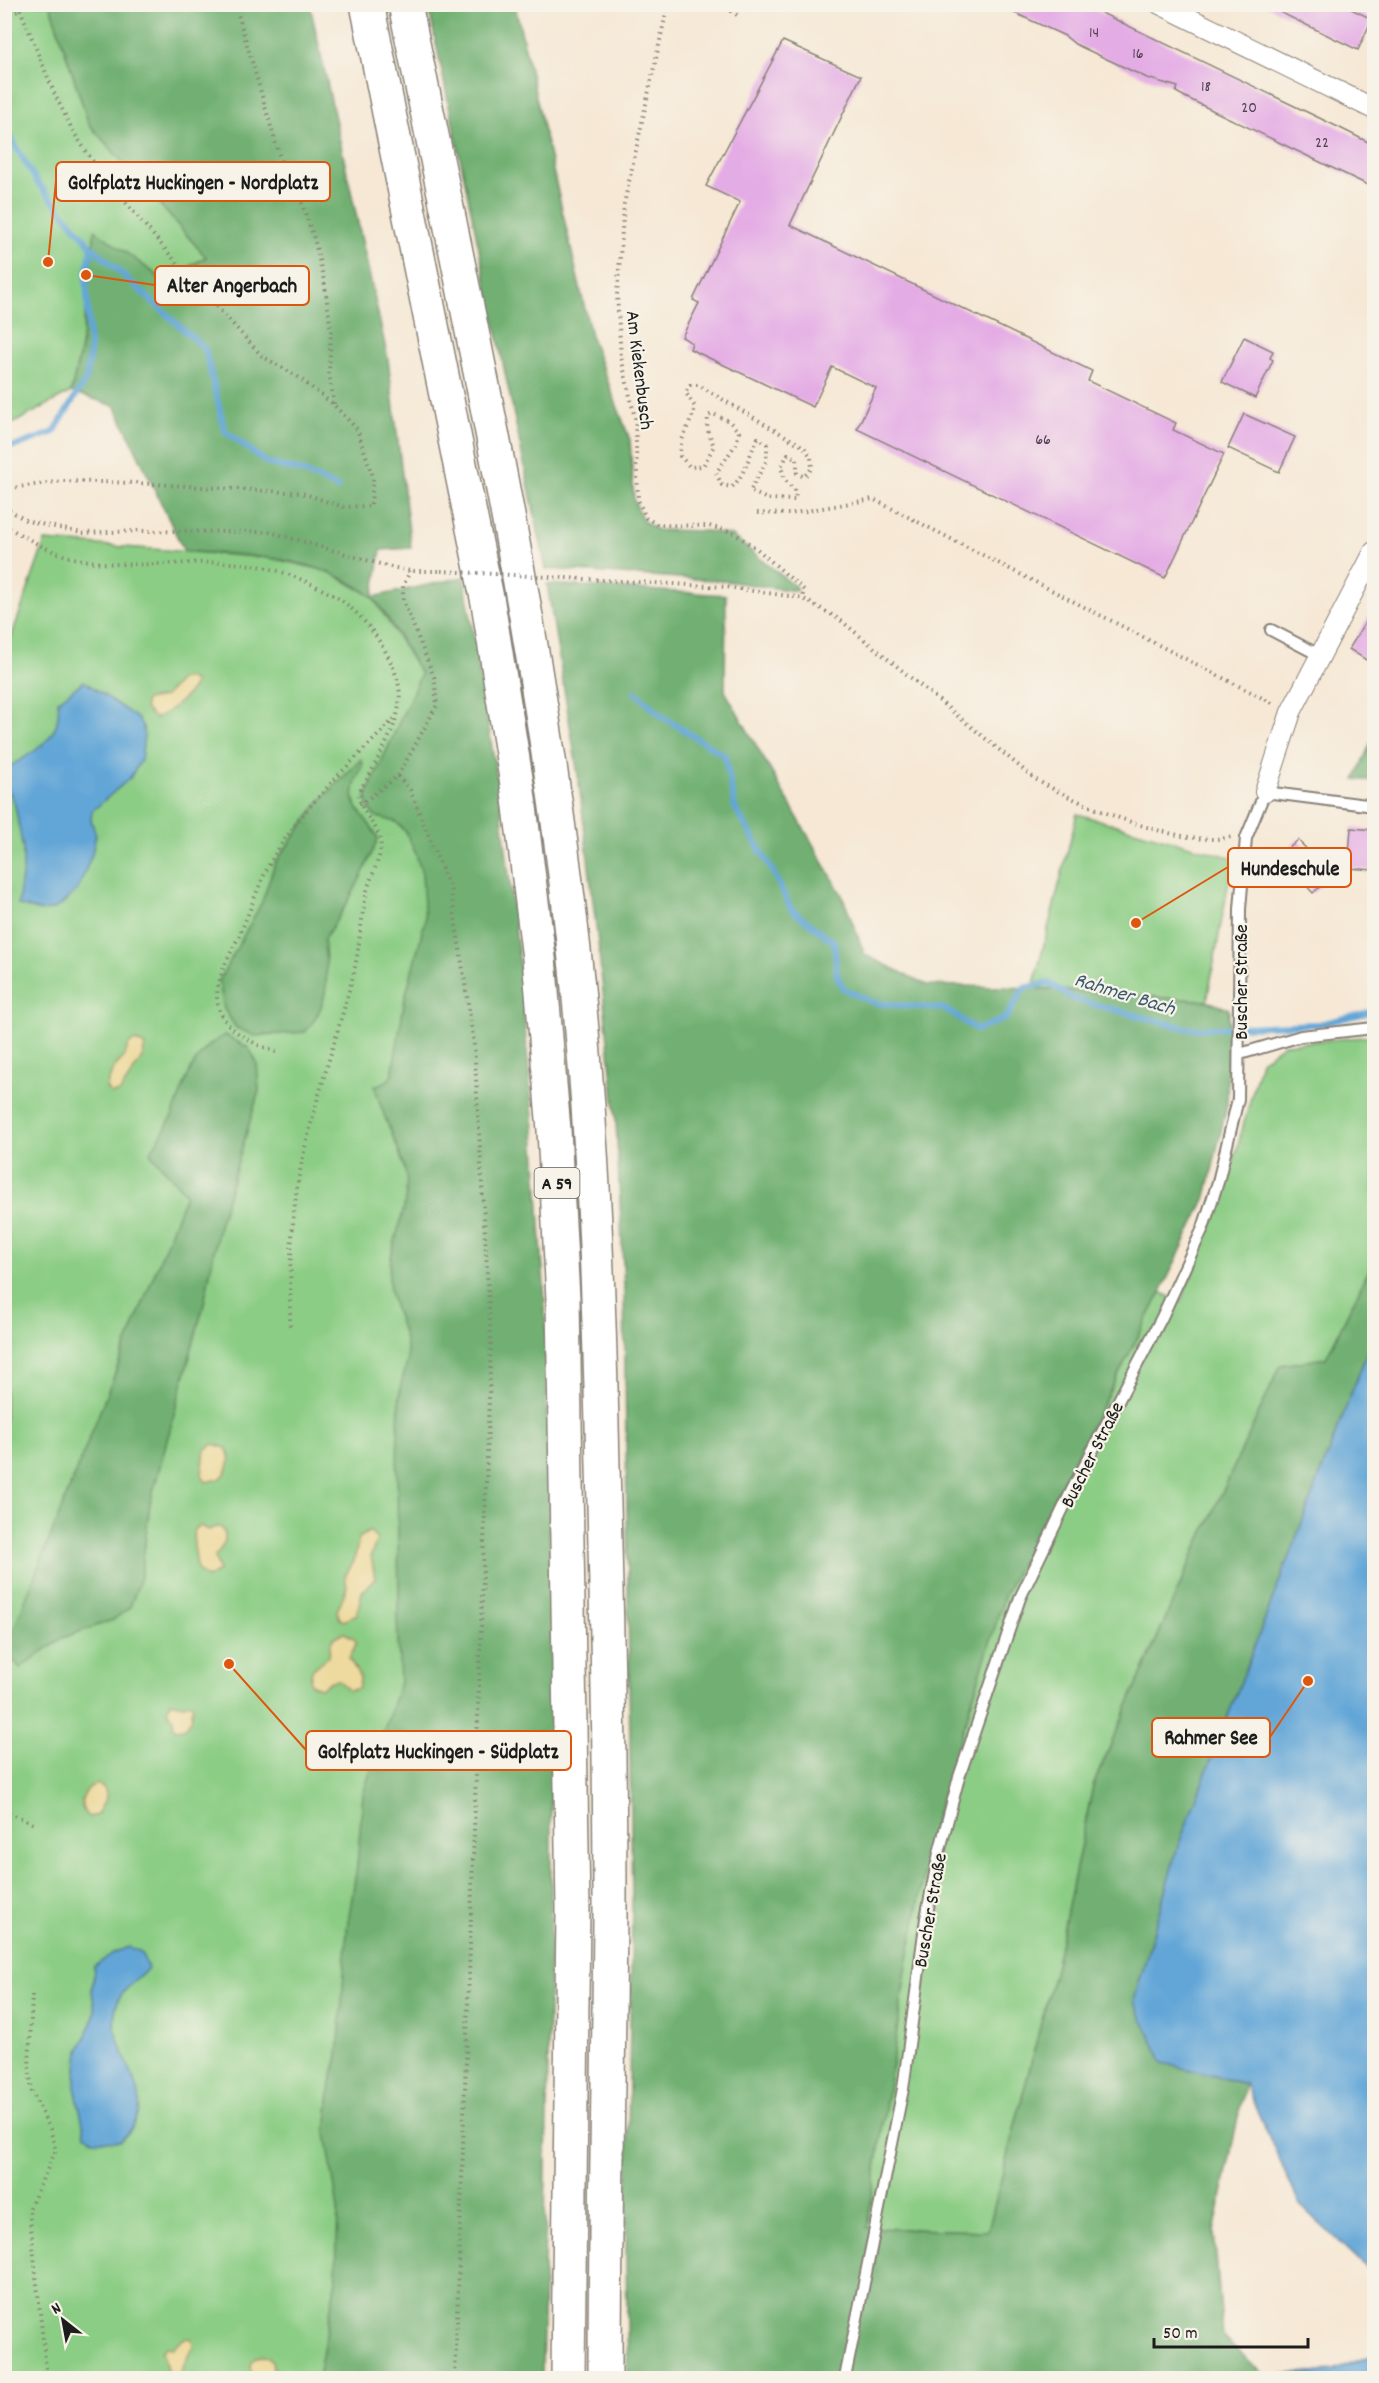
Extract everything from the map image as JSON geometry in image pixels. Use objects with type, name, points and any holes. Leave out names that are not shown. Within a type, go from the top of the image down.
[{"type":"highway","name":"A 59","points":[[367,4],[488,603],[518,791],[538,947],[553,1119],[563,1299],[571,1741],[573,1909],[568,2379]]},
{"type":"highway","name":"A 59","points":[[405,4],[522,590],[554,792],[574,951],[590,1126],[599,1294],[610,1908],[605,2379]]},
{"type":"street","points":[[1160,4],[1374,109]]},
{"type":"street","name":"Buscher Straße","points":[[1265,792],[1291,712],[1374,552]]},
{"type":"lane","points":[[1271,630],[1319,655]]},
{"type":"lane","points":[[1265,792],[1374,806]]},
{"type":"lane","name":"Buscher Straße","points":[[845,2379],[903,2089],[928,1906],[959,1777],[988,1686],[1020,1598],[1072,1488],[1162,1317],[1203,1228],[1218,1182],[1238,1099],[1240,909],[1246,838],[1265,792]]},
{"type":"lane","points":[[1240,1054],[1301,1035],[1374,1028]]},
{"type":"path","points":[[4,489],[63,481],[136,483],[302,493],[344,507],[371,506],[373,477],[367,453],[357,429],[334,405],[298,378],[262,356],[176,262],[100,172],[64,114],[18,4]]},
{"type":"path","points":[[235,4],[281,161],[298,192],[314,238],[325,285],[331,331],[329,373],[334,405]]},
{"type":"path","name":"Am Kiekenbusch","points":[[668,4],[624,204],[617,295],[621,357],[635,418],[638,500],[646,518],[658,525],[709,526],[732,532],[756,548],[804,590],[802,598]]},
{"type":"path","points":[[721,4],[737,15]]},
{"type":"path","points":[[4,13],[20,11]]},
{"type":"path","points":[[690,385],[698,385],[804,447],[811,457],[812,468],[804,477],[797,473],[797,459],[788,454],[781,467],[785,480],[796,492],[795,500],[766,499],[750,491],[767,460],[767,444],[758,438],[748,455],[741,479],[732,487],[722,485],[716,473],[736,444],[739,432],[729,422],[713,414],[708,416],[707,429],[714,446],[711,454],[703,466],[690,467],[680,456],[680,439],[692,420],[695,407],[686,393],[690,385]]},
{"type":"path","points":[[757,513],[789,514],[873,499],[1291,712]]},
{"type":"path","points":[[4,507],[27,521],[82,533],[270,532],[410,571],[726,587],[802,598],[839,620],[1035,778],[1061,794],[1174,834],[1205,841],[1237,836],[1246,838]]},
{"type":"path","points":[[4,525],[53,552],[71,558],[158,565],[252,565],[313,585],[355,611],[373,634],[398,682],[399,699],[390,737],[360,792],[360,805],[382,840],[380,855],[368,889],[353,977],[315,1108],[300,1173],[291,1250],[290,1329]]},
{"type":"path","points":[[360,805],[398,776],[437,705],[434,677],[403,600],[403,586],[410,571]]},
{"type":"path","points":[[276,1052],[247,1040],[222,1014],[218,1004],[220,986],[230,956],[278,850],[306,811],[394,718]]},
{"type":"path","points":[[398,776],[410,790],[451,891],[474,1043],[491,1340],[455,2379]]},
{"type":"path","points":[[4,1810],[34,1824]]},
{"type":"path","points":[[32,1995],[29,2067],[32,2092],[50,2129],[56,2150],[29,2209],[47,2379]]},
{"type":"green space","points":[[5,5],[50,5],[89,124],[206,257],[165,281],[95,231],[81,348],[71,392],[12,424],[5,425]]},
{"type":"green space","points":[[50,5],[310,5],[388,359],[411,548],[381,550],[373,597],[464,577],[499,790],[519,960],[534,1129],[545,1303],[551,1607],[551,1909],[542,2378],[318,2378],[336,2279],[338,2209],[326,2133],[331,2082],[338,2057],[347,1929],[357,1866],[363,1794],[400,1682],[397,1619],[399,1595],[398,1441],[400,1390],[406,1367],[407,1349],[392,1299],[389,1279],[392,1253],[405,1202],[406,1176],[375,1086],[387,1081],[392,1075],[405,998],[425,921],[422,874],[416,854],[405,831],[396,822],[374,816],[368,806],[366,796],[421,674],[377,602],[352,583],[306,565],[282,560],[184,551],[115,406],[71,392],[81,348],[95,230],[165,281],[206,257],[89,124]]},
{"type":"green space","points":[[428,5],[515,5],[592,340],[630,440],[634,500],[643,521],[657,530],[708,531],[732,536],[796,587],[796,591],[725,581],[546,569]]},
{"type":"green space","points":[[45,541],[270,558],[328,571],[373,597],[421,674],[435,888],[444,2378],[5,2378],[5,655]]},
{"type":"green space","points":[[547,584],[726,595],[725,691],[842,895],[865,955],[927,985],[1033,988],[1207,1001],[1229,1009],[1227,1105],[1206,1197],[1161,1292],[1005,1594],[933,1827],[906,1970],[867,2228],[988,2231],[1056,1965],[1093,1786],[1191,1560],[1281,1365],[1326,1358],[1374,1260],[1374,1334],[1177,1849],[1134,2001],[1164,2063],[1245,2084],[1214,2232],[1223,2337],[1266,2376],[1264,2378],[628,2378],[626,2257],[632,1905],[624,1286],[616,1121],[598,943],[578,775]]},
{"type":"green space","points":[[1374,740],[1374,781],[1355,779]]},
{"type":"green space","points":[[361,759],[363,764],[353,796],[359,810],[378,838],[354,890],[324,939],[327,976],[320,1011],[305,1032],[255,1036],[236,1028],[224,1009],[219,981],[262,902],[275,863],[319,802]]},
{"type":"green space","points":[[1077,814],[1233,858],[1207,1001],[1033,988]]},
{"type":"green space","points":[[225,1035],[249,1048],[257,1063],[259,1091],[219,1226],[204,1304],[150,1503],[141,1577],[130,1607],[113,1620],[62,1638],[20,1668],[5,1651],[186,1194],[150,1153],[170,1121],[197,1060],[204,1050]]},
{"type":"green space","points":[[1374,1036],[1374,1260],[1326,1358],[1281,1366],[1191,1560],[1093,1786],[1056,1965],[988,2231],[867,2228],[906,1970],[933,1827],[1005,1594],[1161,1292],[1180,1303],[1225,1192],[1261,1061],[1284,1044]]},
{"type":"sand","points":[[188,678],[195,682],[193,687],[178,703],[166,713],[155,718],[148,713],[145,706],[146,700],[164,697],[180,680]]},
{"type":"sand","points":[[135,1041],[145,1046],[142,1058],[120,1092],[111,1094],[106,1088],[113,1069],[124,1057],[129,1044]]},
{"type":"sand","points":[[214,1444],[226,1448],[229,1465],[220,1479],[206,1482],[202,1475],[205,1449]]},
{"type":"sand","points":[[200,1526],[209,1530],[220,1526],[225,1535],[224,1542],[215,1557],[219,1571],[207,1578],[197,1570],[193,1532]]},
{"type":"sand","points":[[370,1531],[377,1540],[371,1555],[375,1579],[362,1592],[357,1614],[344,1621],[340,1619],[337,1611],[347,1587],[345,1576],[354,1561],[359,1538]]},
{"type":"sand","points":[[345,1633],[355,1639],[356,1644],[349,1658],[360,1677],[359,1688],[349,1691],[339,1680],[331,1681],[322,1688],[312,1685],[310,1681],[312,1670],[329,1656],[334,1638]]},
{"type":"sand","points":[[170,1702],[183,1705],[191,1703],[193,1706],[191,1720],[184,1729],[176,1730],[173,1726],[174,1719],[167,1711]]},
{"type":"sand","points":[[98,1784],[105,1789],[106,1798],[97,1815],[89,1817],[83,1808],[83,1799],[92,1786]]},
{"type":"sand","points":[[185,2338],[192,2339],[193,2347],[177,2375],[169,2378],[162,2351],[166,2347],[172,2348]]},
{"type":"sand","points":[[262,2356],[270,2359],[273,2367],[270,2375],[262,2378],[254,2375],[251,2367],[254,2359]]},
{"type":"water","points":[[84,681],[137,718],[143,727],[144,736],[141,760],[130,778],[92,811],[91,820],[96,835],[92,854],[78,889],[60,906],[41,911],[18,905],[23,849],[15,805],[5,782],[6,769],[45,742],[56,725],[58,701]]},
{"type":"water","points":[[1374,1334],[1374,2275],[1300,2205],[1245,2084],[1163,2063],[1134,2001],[1177,1849]]},
{"type":"water","points":[[129,1947],[141,1952],[148,1968],[129,1986],[118,2001],[115,2025],[118,2042],[138,2091],[139,2108],[134,2124],[120,2141],[94,2140],[85,2134],[75,2087],[79,2051],[95,2011],[92,1991],[94,1967],[113,1953]]},
{"type":"water","points":[[1374,2354],[1374,2378],[1264,2378],[1334,2370]]},
{"type":"building","points":[[995,4],[1083,4],[1338,127],[1374,145],[1374,188],[1187,98],[1176,92],[1178,87],[1147,78],[1075,44],[1065,36]]},
{"type":"building","points":[[1263,4],[1341,4],[1372,19],[1358,50]]},
{"type":"building","points":[[783,41],[861,76],[790,225],[1092,371],[1088,381],[1176,423],[1173,430],[1224,454],[1165,578],[857,429],[876,388],[832,367],[813,407],[690,349],[692,343],[682,337],[699,303],[693,300],[740,202],[706,186]]},
{"type":"building","points":[[1244,337],[1273,351],[1270,358],[1273,360],[1255,398],[1222,382]]},
{"type":"building","points":[[1244,414],[1295,437],[1279,472],[1228,448]]},
{"type":"building","points":[[1374,608],[1374,665],[1349,649]]},
{"type":"building","points":[[1351,828],[1374,830],[1374,870],[1348,868]]},
{"type":"building","points":[[1298,840],[1332,876],[1313,893],[1291,869],[1283,875],[1272,863]]},
{"type":"waterway","points":[[4,127],[37,182],[92,247],[86,275],[90,352],[86,379],[54,432],[16,446],[4,446]]},
{"type":"waterway","name":"Rahmer Bach","points":[[92,247],[205,349],[225,431],[267,463],[304,472],[338,488]]},
{"type":"waterway","name":"Rahmer Bach","points":[[635,692],[663,717],[725,756],[735,808],[772,870],[791,909],[834,942],[837,976],[844,989],[874,1003],[945,1009],[977,1030],[1006,1018],[1024,988],[1049,983],[1073,999],[1189,1029],[1320,1024],[1374,1011]]},
{"type":"place","name":"Golfplatz Huckingen - Nordplatz","points":[[48,262]]},
{"type":"place","name":"Alter Angerbach","points":[[86,275]]},
{"type":"place","name":"Hundeschule","points":[[1136,923]]},
{"type":"place","name":"Golfplatz Huckingen - Südplatz","points":[[229,1664]]},
{"type":"place","name":"Rahmer See","points":[[1308,1681]]}]
